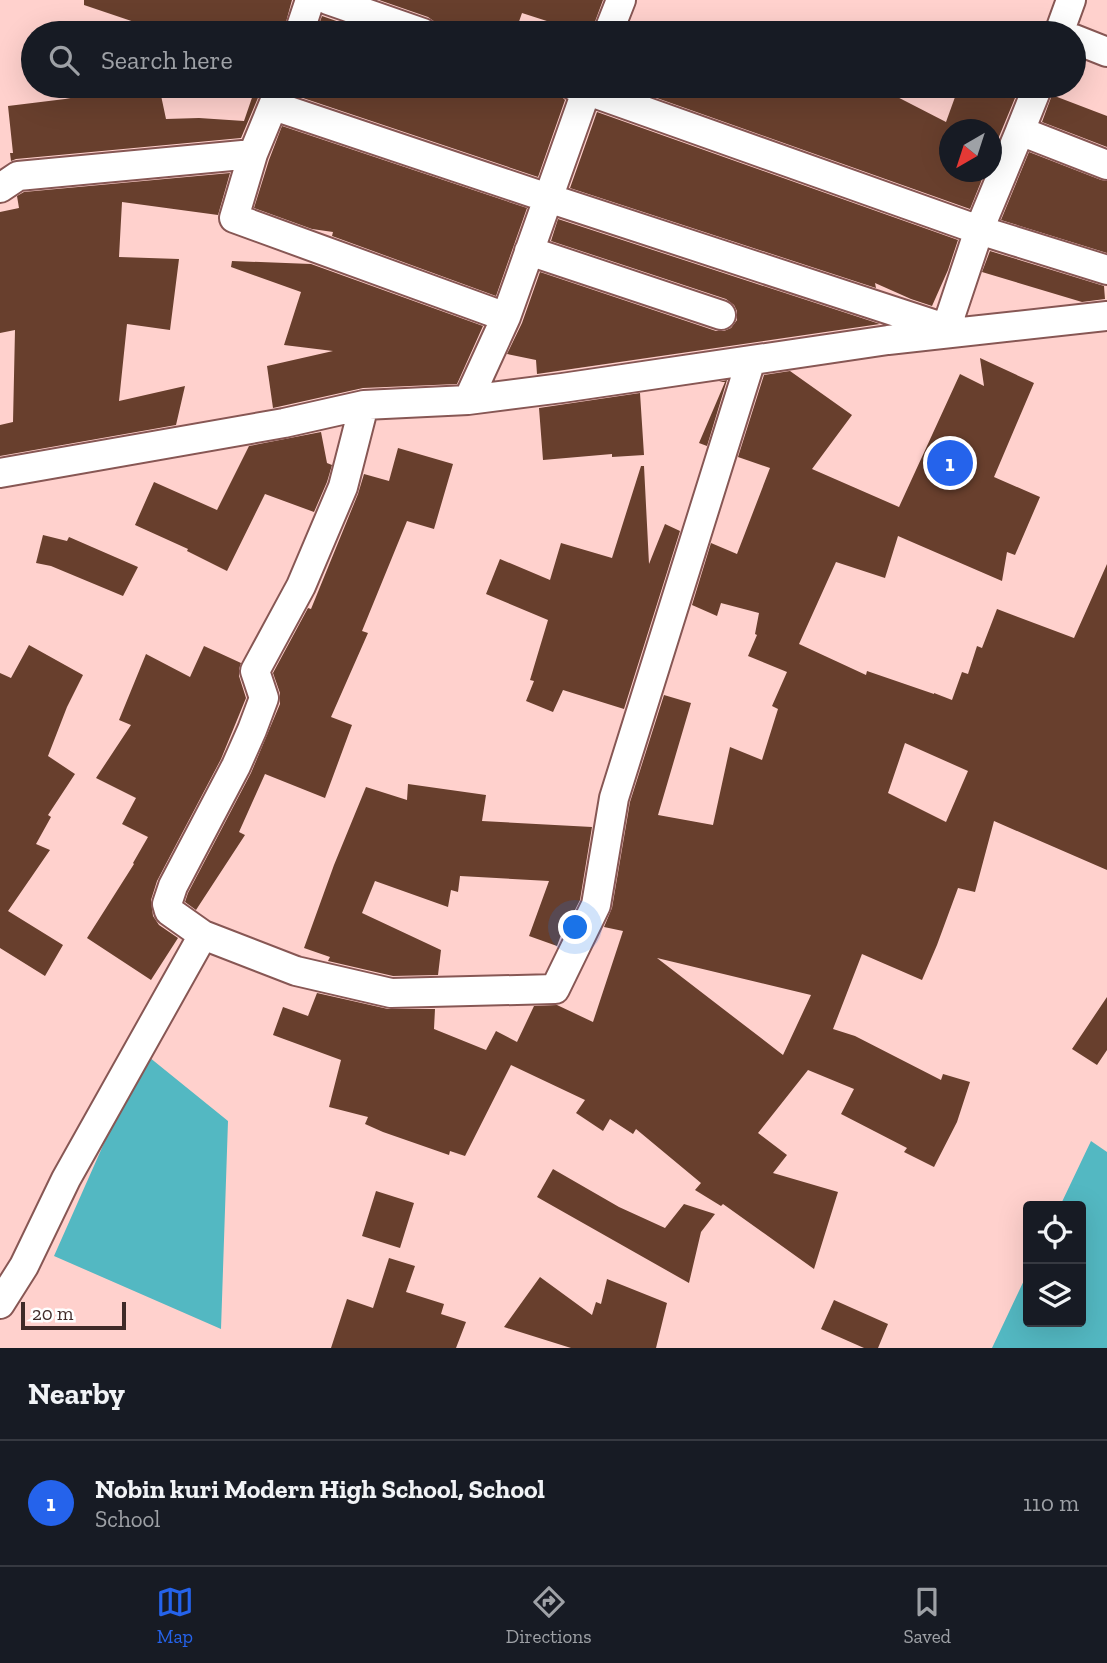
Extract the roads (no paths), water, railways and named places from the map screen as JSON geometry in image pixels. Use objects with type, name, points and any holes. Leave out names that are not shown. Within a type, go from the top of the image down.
[{"type":"street","points":[[303,21],[310,0]]},
{"type":"street","points":[[328,0],[388,21]]},
{"type":"street","points":[[613,21],[621,0]]},
{"type":"street","points":[[1063,21],[1071,0]]},
{"type":"street","points":[[1086,43],[1107,51]]},
{"type":"street","points":[[276,98],[253,155],[234,218],[506,317]]},
{"type":"street","points":[[282,98],[548,198],[941,331]]},
{"type":"street","points":[[468,400],[506,317],[580,98]]},
{"type":"street","points":[[613,98],[979,230],[1107,270]]},
{"type":"street","points":[[941,331],[1033,98]]},
{"type":"street","points":[[1020,131],[1107,165]]},
{"type":"street","points":[[0,188],[18,176],[253,155]]},
{"type":"street","points":[[529,251],[721,315]]},
{"type":"street","points":[[0,473],[284,423],[364,405],[468,400],[941,331],[1107,316]]},
{"type":"street","points":[[364,405],[337,500],[301,586],[255,671],[264,698],[252,730],[173,886],[167,904],[169,911],[203,935],[296,971],[391,993],[555,989],[596,905],[614,798],[751,360]]},
{"type":"street","points":[[0,1304],[24,1266],[66,1179],[203,935]]},
{"type":"water","points":[[144,1053],[228,1121],[221,1329],[54,1256]]},
{"type":"water","points":[[1091,1141],[1107,1152],[1107,1348],[992,1348],[1023,1283],[1023,1327],[1086,1327],[1086,1201],[1062,1201]]},
{"type":"place","name":"Nobin kuri Modern High School, School","points":[[950,463]]}]
